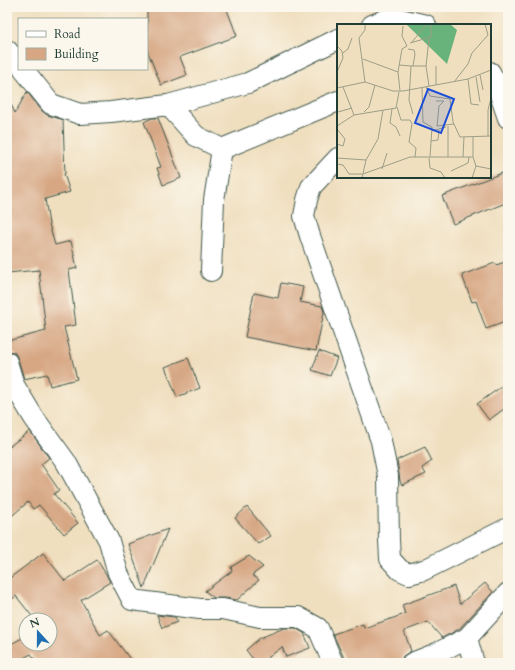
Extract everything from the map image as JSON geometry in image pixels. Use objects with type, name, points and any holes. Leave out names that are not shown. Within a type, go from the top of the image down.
[{"type":"street","points":[[374,24],[392,17],[422,24]]},
{"type":"street","points":[[24,70],[51,104],[80,114],[111,112],[168,105],[248,83],[337,39]]},
{"type":"street","points":[[7,50],[18,63]]},
{"type":"street","points":[[491,74],[496,83],[508,118]]},
{"type":"street","points":[[168,105],[196,136],[222,148],[337,101]]},
{"type":"street","points":[[211,271],[214,200],[222,148]]},
{"type":"street","points":[[337,159],[311,187],[304,216],[381,441],[388,476],[390,559],[400,570],[409,574],[424,570],[508,528]]},
{"type":"street","points":[[7,362],[14,385],[34,418],[66,462],[109,540],[118,573],[132,600],[200,609],[223,609],[260,617],[298,617],[318,628],[333,663]]},
{"type":"street","points":[[412,663],[437,653],[467,638],[508,593]]},
{"type":"street","points":[[467,638],[474,663]]},
{"type":"building","points":[[147,7],[226,7],[237,36],[180,57],[187,75],[161,85],[148,52]]},
{"type":"building","points":[[27,92],[47,115],[64,120],[64,174],[70,192],[45,199],[49,224],[55,245],[71,241],[77,268],[69,270],[76,325],[64,327],[77,379],[50,386],[47,374],[24,379],[18,359],[15,353],[10,351],[7,341],[46,331],[39,270],[7,273],[7,96],[15,113]]},
{"type":"building","points":[[152,118],[158,118],[181,178],[163,185],[157,168],[161,167],[144,122]]},
{"type":"building","points":[[502,173],[508,189],[508,202],[453,224],[442,196]]},
{"type":"building","points":[[508,261],[508,321],[486,329],[476,301],[472,302],[462,275],[495,263],[496,265]]},
{"type":"building","points":[[281,283],[303,287],[300,302],[322,306],[324,312],[316,351],[245,337],[254,293],[278,298]]},
{"type":"building","points":[[319,351],[337,358],[330,376],[312,370]]},
{"type":"building","points":[[188,358],[200,388],[177,397],[165,367]]},
{"type":"building","points":[[508,382],[508,406],[489,420],[477,404]]},
{"type":"building","points":[[30,431],[49,458],[41,464],[59,490],[54,494],[78,523],[64,534],[39,505],[33,509],[28,502],[7,520],[7,448]]},
{"type":"building","points":[[425,447],[432,461],[422,468],[426,474],[402,485],[397,460]]},
{"type":"building","points":[[247,507],[271,536],[258,544],[235,518]]},
{"type":"building","points":[[168,529],[151,570],[144,588],[128,544]]},
{"type":"building","points":[[43,553],[65,581],[97,560],[110,582],[81,600],[100,635],[108,630],[133,663],[38,663],[31,654],[14,663],[7,663],[7,646],[18,640],[18,652],[58,652],[58,612],[29,612],[16,596],[7,603],[7,580]]},
{"type":"building","points":[[249,556],[263,567],[252,575],[259,580],[237,600],[214,598],[205,591],[232,571],[231,567]]},
{"type":"building","points":[[485,583],[493,592],[459,629],[442,638],[428,622],[404,631],[411,651],[403,656],[401,663],[344,663],[344,658],[333,634],[363,624],[364,628],[405,614],[402,605],[454,586],[460,604]]},
{"type":"building","points":[[157,615],[175,617],[177,622],[162,628]]},
{"type":"building","points":[[284,628],[295,628],[304,633],[310,648],[286,657],[282,647],[261,663],[256,663],[246,650],[260,638]]}]
